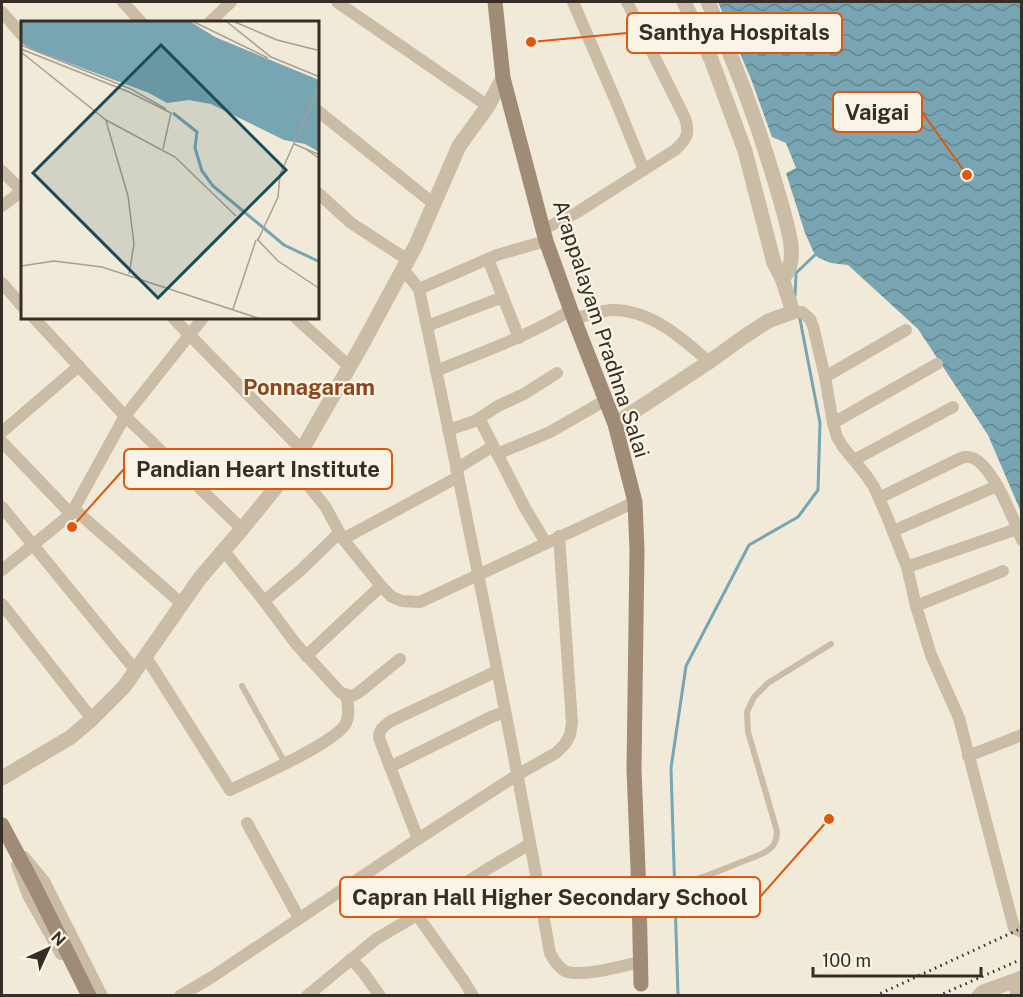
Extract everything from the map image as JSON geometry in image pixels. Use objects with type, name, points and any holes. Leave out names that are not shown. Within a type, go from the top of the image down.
[{"type":"main road","name":"Arappalayam Pradhna Salai","points":[[495,2],[503,78],[545,235],[615,424],[635,502],[637,550],[634,770],[641,984]]},
{"type":"main road","points":[[4,829],[89,996]]},
{"type":"street","points":[[123,2],[140,21]]},
{"type":"street","points":[[211,21],[231,2]]},
{"type":"street","points":[[337,2],[488,106]]},
{"type":"street","points":[[573,2],[644,170]]},
{"type":"street","points":[[419,289],[545,235],[684,142],[688,135],[685,118],[627,2]]},
{"type":"street","points":[[684,2],[711,59],[745,151],[774,263],[796,312],[810,319],[813,326],[825,377],[832,423],[837,437],[866,475],[879,498],[907,567],[931,655],[959,718],[1014,928],[1022,932]]},
{"type":"street","points":[[708,2],[736,65],[786,220],[791,246],[791,265],[787,274],[782,278]]},
{"type":"street","points":[[2,12],[21,34]]},
{"type":"street","points":[[2,778],[71,736],[124,687],[200,578],[291,469],[405,265],[459,146],[488,106],[503,78]]},
{"type":"street","points":[[320,113],[434,204]]},
{"type":"street","points":[[2,171],[21,190]]},
{"type":"street","points":[[2,207],[21,192]]},
{"type":"street","points":[[320,195],[351,223],[405,265],[419,289],[478,574],[531,844],[550,954],[556,964],[572,974],[640,962]]},
{"type":"street","points":[[488,259],[519,338]]},
{"type":"street","points":[[2,283],[21,305]]},
{"type":"street","points":[[427,326],[503,297]]},
{"type":"street","points":[[436,371],[573,314],[610,310],[631,312],[656,322],[681,338],[709,362]]},
{"type":"street","points":[[615,424],[768,321],[796,312]]},
{"type":"street","points":[[36,320],[125,416],[242,529]]},
{"type":"street","points":[[175,320],[302,450]]},
{"type":"street","points":[[2,570],[72,512],[125,416],[201,320]]},
{"type":"street","points":[[298,320],[350,367]]},
{"type":"street","points":[[825,377],[906,330]]},
{"type":"street","points":[[832,423],[937,364]]},
{"type":"street","points":[[2,432],[79,366]]},
{"type":"street","points":[[448,430],[479,418],[524,394],[556,373]]},
{"type":"street","points":[[264,601],[341,536],[495,450],[550,432],[606,400]]},
{"type":"street","points":[[854,460],[953,407]]},
{"type":"street","points":[[479,418],[525,508],[546,543]]},
{"type":"street","points":[[2,442],[72,512],[182,604]]},
{"type":"street","points":[[879,498],[959,459],[969,457],[980,462],[989,471],[1019,534],[907,567]]},
{"type":"street","points":[[291,469],[307,483],[325,506],[341,536],[381,586],[392,597],[402,601],[420,602],[635,502]]},
{"type":"street","points":[[893,531],[997,486]]},
{"type":"street","points":[[2,507],[136,671]]},
{"type":"street","points":[[180,996],[517,775],[556,753],[565,744],[570,735],[572,723],[559,536]]},
{"type":"street","points":[[224,551],[306,656],[341,693],[352,696],[358,693],[400,659]]},
{"type":"street","points":[[916,606],[1003,571]]},
{"type":"street","points":[[306,656],[381,586]]},
{"type":"street","points":[[2,604],[92,719]]},
{"type":"street","points":[[146,657],[230,790],[285,763],[342,730],[347,721],[346,695]]},
{"type":"street","points":[[418,839],[379,738],[381,728],[391,721],[497,671]]},
{"type":"street","points":[[390,767],[505,712]]},
{"type":"street","points":[[968,756],[1022,735]]},
{"type":"street","points":[[247,823],[299,918]]},
{"type":"street","points":[[4,829],[28,895],[70,971],[81,996]]},
{"type":"street","points":[[4,829],[44,881],[102,996]]},
{"type":"street","points":[[307,996],[376,939],[531,844]]},
{"type":"street","points":[[417,915],[473,996]]},
{"type":"street","points":[[351,959],[380,996]]},
{"type":"street","points":[[979,996],[983,992],[1017,985]]},
{"type":"lane","points":[[639,894],[680,886],[771,848],[777,840],[777,831],[748,732],[747,712],[754,697],[768,683],[831,644]]},
{"type":"lane","points":[[242,686],[285,763]]},
{"type":"water","points":[[718,2],[1021,2],[1021,512],[988,435],[918,329],[848,265],[831,263],[815,255],[805,233],[786,173],[796,168],[786,143],[772,137],[751,79]]},
{"type":"waterway","points":[[795,296],[796,273],[815,255]]},
{"type":"waterway","points":[[678,996],[671,768],[686,666],[749,545],[798,517],[818,490],[820,423],[799,314]]},
{"type":"railway","points":[[875,996],[1022,928]]},
{"type":"railway","points":[[938,996],[1022,959]]},
{"type":"place","name":"Santhya Hospitals","points":[[531,42]]},
{"type":"place","name":"Vaigai","points":[[967,175]]},
{"type":"place","name":"Pandian Heart Institute","points":[[72,527]]},
{"type":"place","name":"Capran Hall Higher Secondary School","points":[[829,819]]},
{"type":"district","name":"Ponnagaram","points":[[309,387]]}]
